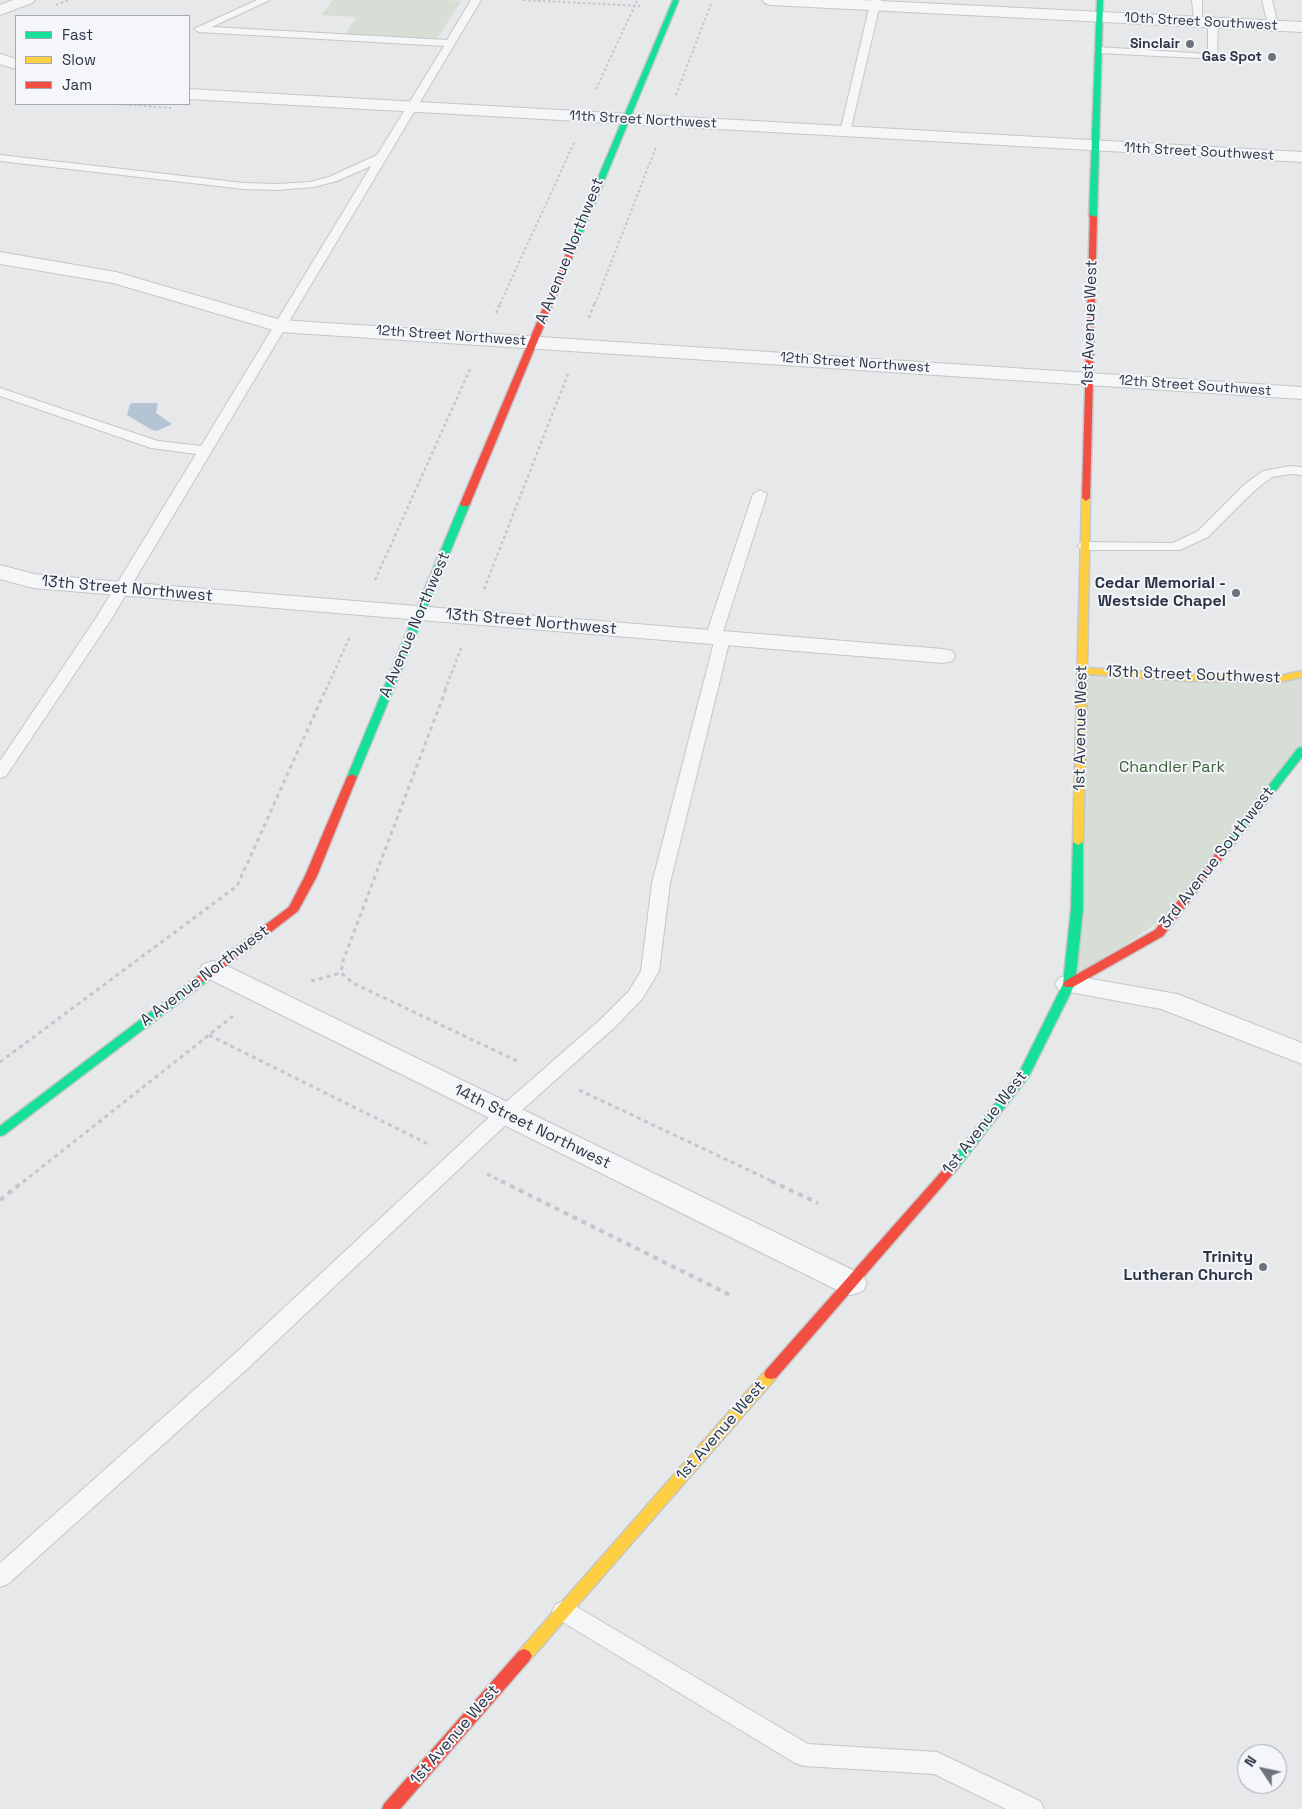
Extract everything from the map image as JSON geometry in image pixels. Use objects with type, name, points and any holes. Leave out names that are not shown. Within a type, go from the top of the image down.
[{"type":"main road","name":"A Avenue Northwest","points":[[0,1132],[294,909],[311,876],[419,612],[676,0]]},
{"type":"main road","name":"1st Avenue West","points":[[390,1809],[962,1155],[1025,1073],[1069,984],[1077,910],[1088,379],[1100,0]]},
{"type":"main road","name":"13th Street Southwest","points":[[1083,671],[1191,678],[1279,679],[1302,674]]},
{"type":"main road","name":"3rd Avenue Southwest","points":[[1069,984],[1159,933],[1302,750]]},
{"type":"street","points":[[0,10],[27,0]]},
{"type":"street","name":"10th Street Southwest","points":[[770,0],[876,3],[1302,27]]},
{"type":"street","points":[[0,59],[15,64]]},
{"type":"street","name":"11th Street Northwest","points":[[190,94],[1096,146]]},
{"type":"street","name":"11th Street Southwest","points":[[1096,146],[1302,158]]},
{"type":"street","name":"12th Street Northwest","points":[[0,258],[116,278],[280,326],[1088,379]]},
{"type":"street","name":"12th Street Southwest","points":[[1088,379],[1302,393]]},
{"type":"street","name":"13th Street Northwest","points":[[0,572],[33,581],[122,589],[944,656]]},
{"type":"street","name":"14th Street Northwest","points":[[213,970],[851,1283]]},
{"type":"street","points":[[1069,984],[1167,1002],[1302,1054]]},
{"type":"lane","points":[[264,0],[199,29],[450,43]]},
{"type":"lane","points":[[0,773],[122,589],[476,0]]},
{"type":"lane","points":[[1099,50],[1213,57],[1206,22],[1197,0]]},
{"type":"lane","points":[[1267,0],[1273,25]]},
{"type":"lane","points":[[845,132],[876,3]]},
{"type":"lane","points":[[0,158],[244,186],[276,187],[310,185],[333,179],[381,157]]},
{"type":"lane","points":[[0,392],[156,446],[205,451]]},
{"type":"lane","points":[[1085,546],[1175,547],[1203,534],[1250,487],[1268,474],[1290,470],[1302,471]]},
{"type":"lane","points":[[0,1577],[238,1364],[505,1114],[608,1023],[636,995],[650,970],[662,883],[718,638],[760,494]]},
{"type":"lane","points":[[564,1610],[804,1756],[937,1763],[1031,1809]]},
{"type":"path","points":[[523,0],[645,6]]},
{"type":"path","points":[[595,93],[637,1]]},
{"type":"path","points":[[675,97],[711,4]]},
{"type":"path","points":[[494,318],[575,140]]},
{"type":"path","points":[[587,324],[657,145]]},
{"type":"path","points":[[372,587],[474,360]]},
{"type":"path","points":[[482,596],[571,367]]},
{"type":"path","points":[[0,1062],[237,886],[353,630]]},
{"type":"path","points":[[341,973],[343,961],[465,639]]},
{"type":"path","points":[[341,973],[353,983],[818,1203]]},
{"type":"path","points":[[308,982],[341,973]]},
{"type":"path","points":[[0,1200],[237,1014]]},
{"type":"green space","points":[[333,0],[461,1],[437,39],[345,34],[357,17],[321,15]]},
{"type":"green space","name":"Chandler Park","points":[[1083,671],[1302,674],[1302,750],[1177,909],[1069,984]]},
{"type":"water","points":[[158,403],[156,413],[172,424],[157,431],[152,430],[127,415],[130,404]]},
{"type":"traffic: fast","points":[[571,251],[676,0]]},
{"type":"traffic: fast","points":[[1093,217],[1100,0]]},
{"type":"traffic: fast","points":[[352,777],[465,504]]},
{"type":"traffic: fast","points":[[1220,855],[1302,750]]},
{"type":"traffic: fast","points":[[954,1165],[1025,1073],[1069,984],[1077,909],[1078,842]]},
{"type":"traffic: fast","points":[[0,1132],[202,979]]},
{"type":"traffic: slow","points":[[1078,842],[1086,498]]},
{"type":"traffic: slow","points":[[1083,671],[1191,678],[1279,679],[1302,674]]},
{"type":"traffic: slow","points":[[524,1656],[771,1374]]},
{"type":"traffic: jam","points":[[1086,498],[1093,217]]},
{"type":"traffic: jam","points":[[465,504],[571,251]]},
{"type":"traffic: jam","points":[[202,979],[294,909],[311,876],[352,777]]},
{"type":"traffic: jam","points":[[1069,984],[1159,933],[1220,855]]},
{"type":"traffic: jam","points":[[771,1374],[954,1165]]},
{"type":"traffic: jam","points":[[390,1809],[524,1656]]},
{"type":"place","name":"Sinclair","points":[[1190,44]]},
{"type":"place","name":"Gas Spot","points":[[1272,57]]},
{"type":"place","name":"Cedar Memorial - Westside Chapel","points":[[1236,593]]},
{"type":"place","name":"Trinity Lutheran Church","points":[[1263,1267]]}]
